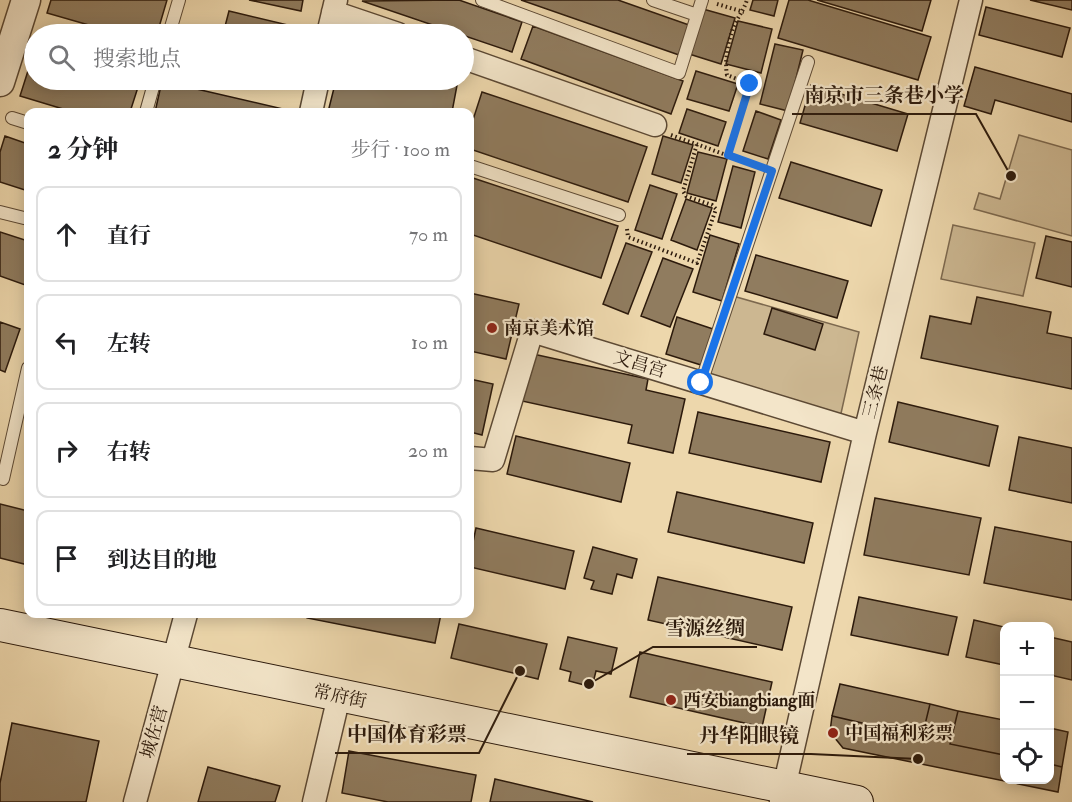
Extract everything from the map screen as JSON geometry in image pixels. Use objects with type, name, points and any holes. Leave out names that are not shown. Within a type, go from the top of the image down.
[{"type":"main road","name":"常府街","points":[[0,626],[339,696],[783,794],[857,802]]},
{"type":"street","points":[[0,82],[26,0]]},
{"type":"street","name":"三条巷","points":[[783,794],[865,434],[971,0]]},
{"type":"street","points":[[330,24],[335,6],[376,24]]},
{"type":"street","points":[[474,61],[663,130]]},
{"type":"street","points":[[312,108],[316,90]]},
{"type":"street","name":"文昌宫","points":[[474,458],[493,460],[532,331],[865,434]]},
{"type":"street","name":"城佐营","points":[[135,802],[185,618]]},
{"type":"street","points":[[314,802],[339,696]]},
{"type":"lane","points":[[172,24],[179,0]]},
{"type":"lane","points":[[482,0],[504,3],[679,73],[698,15],[708,1]]},
{"type":"lane","points":[[653,0],[698,15]]},
{"type":"lane","points":[[701,383],[808,62]]},
{"type":"lane","points":[[147,108],[152,90]]},
{"type":"lane","points":[[12,118],[24,122]]},
{"type":"lane","points":[[474,167],[619,215]]},
{"type":"lane","points":[[0,212],[24,218]]},
{"type":"lane","points":[[3,479],[24,406]]},
{"type":"path","points":[[728,155],[750,84],[727,75],[724,62],[735,23],[744,12],[747,0]]},
{"type":"path","points":[[708,1],[744,12]]},
{"type":"path","points":[[663,130],[772,171]]},
{"type":"path","points":[[619,215],[626,226],[628,237],[697,263],[716,209],[712,205],[686,196],[683,191],[698,144]]},
{"type":"shaded area","points":[[1019,135],[1072,150],[1072,236],[974,209],[979,193],[1000,199]]},
{"type":"shaded area","points":[[953,225],[1035,243],[1023,296],[941,279]]},
{"type":"shaded area","points":[[733,296],[859,332],[840,418],[708,379]]},
{"type":"building","points":[[51,0],[167,0],[160,24],[85,24],[47,13]]},
{"type":"building","points":[[249,0],[303,0],[301,11]]},
{"type":"building","points":[[459,0],[522,22],[512,52],[474,39],[474,24],[430,24],[362,1]]},
{"type":"building","points":[[521,0],[618,0],[689,25],[679,55]]},
{"type":"building","points":[[753,0],[778,0],[774,16],[750,10]]},
{"type":"building","points":[[789,0],[808,0],[931,37],[918,80],[778,38]]},
{"type":"building","points":[[817,0],[931,0],[922,31]]},
{"type":"building","points":[[1030,0],[1072,0],[1072,10]]},
{"type":"building","points":[[986,7],[1070,28],[1062,57],[979,35]]},
{"type":"building","points":[[703,9],[735,18],[721,64],[689,54]]},
{"type":"building","points":[[229,11],[284,24],[226,24]]},
{"type":"building","points":[[738,21],[772,29],[761,73],[726,64]]},
{"type":"building","points":[[533,26],[683,81],[671,114],[521,59]]},
{"type":"building","points":[[775,44],[803,50],[788,111],[760,104]]},
{"type":"building","points":[[975,67],[1072,94],[1072,122],[995,100],[991,114],[964,106]]},
{"type":"building","points":[[696,71],[738,84],[729,111],[687,99]]},
{"type":"building","points":[[24,83],[24,90],[137,90],[131,108],[60,108],[20,96]]},
{"type":"building","points":[[811,85],[908,114],[897,151],[800,123]]},
{"type":"building","points":[[160,90],[201,90],[279,108],[156,108]]},
{"type":"building","points":[[334,90],[456,90],[453,108],[329,108]]},
{"type":"building","points":[[482,92],[647,147],[628,202],[474,150],[474,117]]},
{"type":"building","points":[[687,109],[726,122],[718,146],[679,133]]},
{"type":"building","points":[[756,111],[781,120],[768,159],[743,151]]},
{"type":"building","points":[[5,136],[24,143],[24,190],[0,182],[0,152]]},
{"type":"building","points":[[663,136],[693,145],[681,183],[652,174]]},
{"type":"building","points":[[698,152],[727,159],[716,201],[687,193]]},
{"type":"building","points":[[791,162],[882,190],[871,226],[779,198]]},
{"type":"building","points":[[733,166],[755,172],[741,228],[718,222]]},
{"type":"building","points":[[474,178],[618,226],[601,278],[474,235]]},
{"type":"building","points":[[650,185],[677,194],[662,239],[635,230]]},
{"type":"building","points":[[686,199],[712,208],[697,250],[671,240]]},
{"type":"building","points":[[0,232],[24,240],[24,285],[0,276]]},
{"type":"building","points":[[710,235],[739,244],[722,301],[693,292]]},
{"type":"building","points":[[1046,236],[1072,242],[1072,287],[1036,278]]},
{"type":"building","points":[[626,243],[652,252],[628,314],[603,304]]},
{"type":"building","points":[[756,255],[848,281],[837,318],[745,291]]},
{"type":"building","points":[[663,258],[693,269],[670,327],[641,316]]},
{"type":"building","name":"南京美术馆","points":[[474,294],[519,304],[506,359],[474,352]]},
{"type":"building","points":[[977,297],[1051,312],[1047,333],[1072,338],[1072,389],[921,358],[930,316],[971,324]]},
{"type":"building","points":[[772,308],[823,324],[815,350],[764,334]]},
{"type":"building","points":[[677,317],[713,329],[701,365],[666,354]]},
{"type":"building","points":[[0,322],[20,329],[5,372],[0,370]]},
{"type":"building","points":[[533,354],[648,379],[646,390],[685,399],[673,453],[628,443],[632,425],[522,401]]},
{"type":"building","points":[[474,380],[493,384],[482,435],[474,433]]},
{"type":"building","points":[[898,402],[998,426],[989,466],[889,442]]},
{"type":"building","points":[[698,412],[830,442],[821,482],[689,453]]},
{"type":"building","points":[[516,436],[630,463],[621,502],[507,474]]},
{"type":"building","points":[[1019,437],[1072,448],[1072,503],[1009,490]]},
{"type":"building","points":[[677,492],[813,523],[804,563],[668,532]]},
{"type":"building","points":[[875,498],[981,518],[969,575],[864,555]]},
{"type":"building","points":[[0,504],[24,510],[24,564],[0,558]]},
{"type":"building","points":[[995,527],[1072,542],[1072,600],[984,583]]},
{"type":"building","points":[[476,528],[574,551],[565,589],[474,568]]},
{"type":"building","points":[[593,547],[637,559],[632,578],[617,574],[612,594],[591,589],[594,581],[584,578]]},
{"type":"building","points":[[658,577],[792,607],[782,650],[648,620]]},
{"type":"building","points":[[859,597],[957,617],[948,655],[851,635]]},
{"type":"building","points":[[307,618],[440,618],[435,643]]},
{"type":"building","points":[[974,620],[1000,626],[1000,664],[966,657]]},
{"type":"building","points":[[459,624],[547,644],[538,679],[451,658]]},
{"type":"building","points":[[568,637],[617,648],[611,674],[596,671],[592,687],[569,681],[571,672],[560,669]]},
{"type":"building","points":[[1054,638],[1072,642],[1072,680],[1054,676]]},
{"type":"building","points":[[640,652],[772,682],[762,727],[630,697]]},
{"type":"building","points":[[840,684],[930,704],[922,737],[832,716]]},
{"type":"building","points":[[930,704],[958,711],[950,744],[1000,754],[1000,780],[843,748],[830,732],[832,716],[922,737]]},
{"type":"building","points":[[958,711],[1000,719],[1000,754],[950,744]]},
{"type":"building","points":[[12,723],[99,741],[86,802],[0,802],[0,783]]},
{"type":"building","points":[[1054,729],[1068,732],[1062,767],[1054,765]]},
{"type":"building","points":[[349,751],[476,775],[471,802],[388,802],[342,793]]},
{"type":"building","points":[[1054,765],[1062,767],[1058,792],[1019,784],[1054,784]]},
{"type":"building","points":[[208,767],[280,786],[275,802],[198,802]]},
{"type":"building","points":[[495,779],[593,802],[490,802]]},
{"type":"place","name":"南京市三条巷小学","points":[[1011,176]]},
{"type":"place","name":"南京美术馆","points":[[492,328]]},
{"type":"place","name":"中国体育彩票","points":[[520,671]]},
{"type":"place","name":"雪源丝绸","points":[[589,684]]},
{"type":"place","name":"西安biangbiang面","points":[[671,700]]},
{"type":"place","name":"中国福利彩票","points":[[833,733]]},
{"type":"place","name":"丹华阳眼镜","points":[[918,759]]},
{"type":"route","points":[[701,383],[772,171],[728,155],[750,84]]}]
